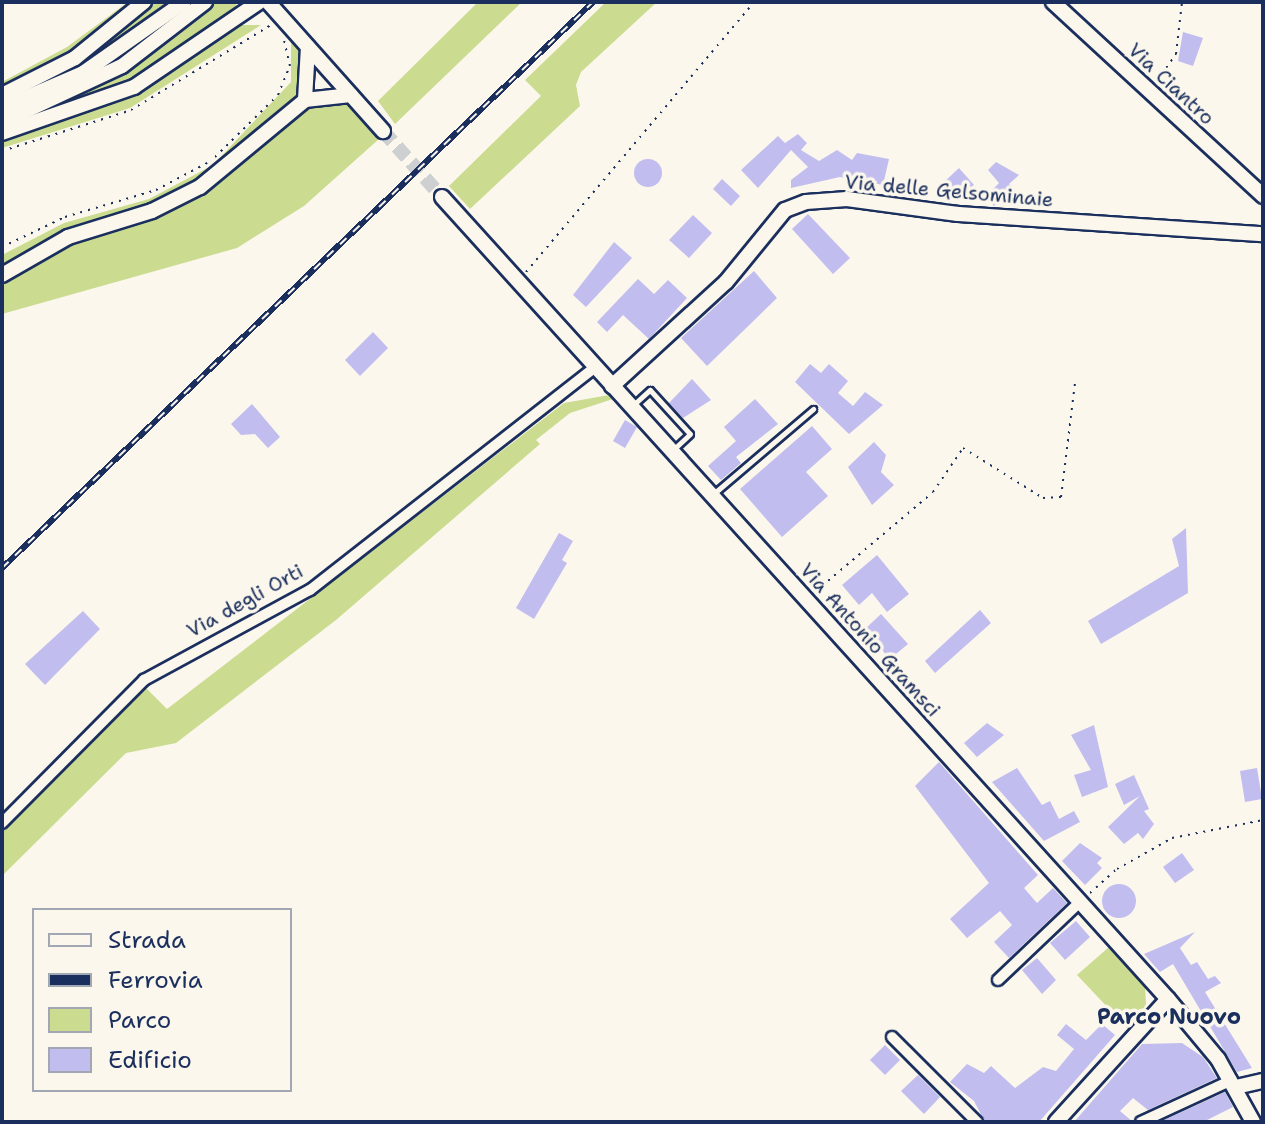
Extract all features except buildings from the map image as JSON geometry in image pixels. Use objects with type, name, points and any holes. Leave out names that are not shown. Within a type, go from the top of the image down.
[{"type":"main road","points":[[2,95],[75,58],[144,2]]},
{"type":"main road","points":[[2,108],[83,73],[184,2]]},
{"type":"main road","points":[[2,122],[122,66],[205,2]]},
{"type":"main road","points":[[2,133],[134,87],[259,2]]},
{"type":"main road","points":[[268,2],[383,131]]},
{"type":"main road","name":"Via Ciantro","points":[[1053,2],[1263,196]]},
{"type":"main road","points":[[305,100],[310,75],[308,47]]},
{"type":"main road","points":[[310,75],[330,71]]},
{"type":"main road","points":[[328,93],[330,71]]},
{"type":"main road","points":[[2,275],[68,237],[152,211],[200,187],[305,100],[328,93],[351,95]]},
{"type":"main road","name":"Via Antonio Gramsci","points":[[442,197],[1168,999],[1234,1084],[1253,1122]]},
{"type":"main road","name":"Via delle Gelsominaie","points":[[612,386],[726,282],[785,210],[806,202],[847,199],[958,214],[1263,234]]},
{"type":"main road","points":[[1056,1122],[1168,999]]},
{"type":"main road","points":[[1234,1084],[1263,1081]]},
{"type":"street","name":"Via degli Orti","points":[[2,823],[144,680],[310,590],[595,367]]},
{"type":"street","points":[[998,980],[1080,902]]},
{"type":"street","points":[[892,1037],[977,1122]]},
{"type":"street","points":[[1141,1122],[1215,1088],[1234,1084]]},
{"type":"lane","points":[[631,407],[650,390],[690,434],[671,451]]},
{"type":"lane","points":[[712,496],[813,409]]},
{"type":"path","points":[[517,282],[754,2]]},
{"type":"path","points":[[1150,92],[1174,59],[1182,2]]},
{"type":"path","points":[[2,247],[65,217],[156,190],[211,161],[278,95],[290,66],[286,22]]},
{"type":"path","points":[[806,600],[933,492],[963,448],[1043,498],[1061,497],[1075,383]]},
{"type":"path","points":[[1080,902],[1117,869],[1172,838],[1263,820]]},
{"type":"green space","points":[[128,2],[235,2],[243,25],[261,25],[130,108],[2,148],[2,82],[67,47]]},
{"type":"green space","points":[[478,2],[522,2],[395,124],[378,101]]},
{"type":"green space","points":[[606,2],[657,2],[581,72],[576,85],[580,106],[470,209],[449,186],[541,96],[525,80]]},
{"type":"green space","points":[[291,41],[302,53],[302,92],[344,102],[379,139],[304,206],[237,248],[2,314],[2,255],[64,223],[149,199],[213,165],[291,82]]},
{"type":"green space","points":[[609,395],[613,399],[570,413],[536,440],[540,444],[336,620],[176,743],[126,753],[2,876],[2,831],[143,685],[167,709],[564,403]]},
{"type":"green space","points":[[1109,947],[1145,985],[1146,1004],[1130,1031],[1077,975]]},
{"type":"tunnel","points":[[383,131],[442,197]]},
{"type":"railway","points":[[2,568],[593,2]]},
{"type":"district","name":"Parco Nuovo","points":[[1169,1017]]}]
